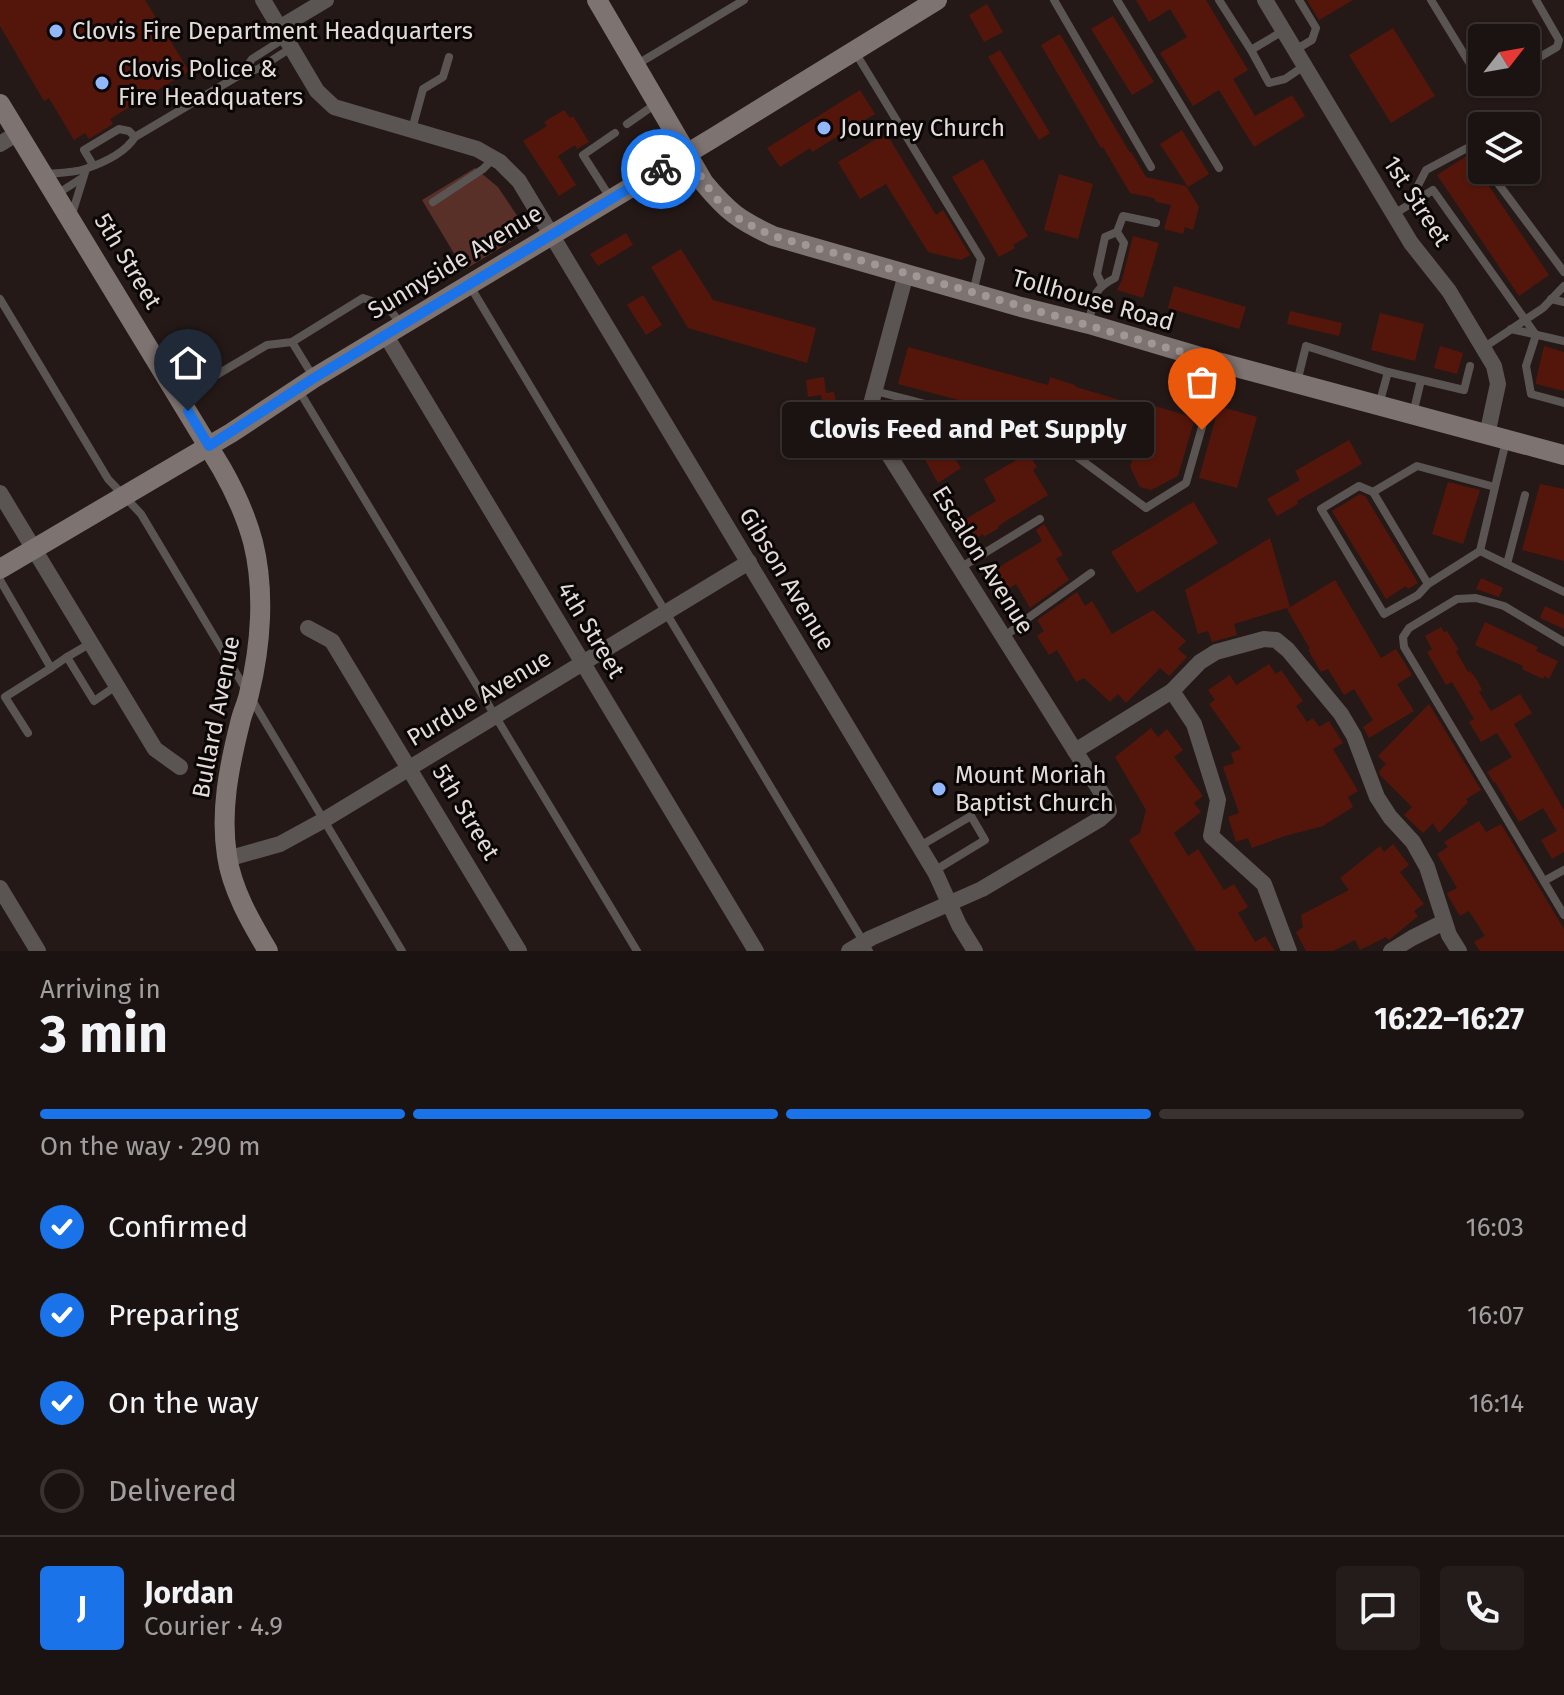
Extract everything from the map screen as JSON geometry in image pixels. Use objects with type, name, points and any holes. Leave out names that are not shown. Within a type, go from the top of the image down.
[{"type":"main road","name":"Tollhouse Road","points":[[597,0],[704,183],[735,217],[749,225],[773,236],[1221,363],[1564,455]]},
{"type":"main road","name":"Sunnyside Avenue","points":[[0,569],[209,446],[306,383],[933,1]]},
{"type":"main road","name":"5th Street","points":[[0,104],[209,446]]},
{"type":"main road","name":"Bullard Avenue","points":[[209,446],[243,510],[260,580],[259,625],[249,695],[240,721],[224,814],[227,859],[237,890],[268,951]]},
{"type":"street","points":[[263,0],[317,91],[334,107],[477,149],[494,158],[519,181],[551,235]]},
{"type":"street","points":[[285,38],[326,0]]},
{"type":"street","name":"1st Street","points":[[1265,0],[1401,209],[1411,243],[1449,291],[1494,366],[1498,384],[1496,438]]},
{"type":"street","points":[[0,144],[18,133]]},
{"type":"street","name":"Gibson Avenue","points":[[551,235],[920,847],[975,951]]},
{"type":"street","name":"Escalon Avenue","points":[[906,274],[871,404],[877,436],[1106,800],[1109,811],[982,889],[949,904]]},
{"type":"street","name":"4th Street","points":[[393,330],[583,664],[756,951]]},
{"type":"street","name":"Bullard Avenue","points":[[0,493],[155,749],[180,767]]},
{"type":"street","name":"Purdue Avenue","points":[[227,859],[280,844],[324,820],[749,562]]},
{"type":"street","name":"5th Street","points":[[308,628],[332,641],[514,950]]},
{"type":"street","points":[[1075,751],[1172,691],[1200,662],[1216,652],[1264,639],[1276,640],[1288,650],[1341,714],[1354,736],[1377,797],[1413,842],[1427,867],[1444,922],[1459,951]]},
{"type":"street","points":[[1172,691],[1194,724],[1218,800],[1211,836],[1264,884],[1289,951]]},
{"type":"street","points":[[0,888],[38,951]]},
{"type":"street","points":[[861,948],[949,904]]},
{"type":"street","points":[[1391,951],[1444,922]]},
{"type":"lane","points":[[635,66],[744,0]]},
{"type":"lane","points":[[1054,0],[1151,167]]},
{"type":"lane","points":[[1117,0],[1219,168]]},
{"type":"lane","points":[[1219,0],[1269,83],[1285,79],[1305,65]]},
{"type":"lane","points":[[1295,50],[1312,40],[1316,28],[1299,0]]},
{"type":"lane","points":[[1431,0],[1468,61]]},
{"type":"lane","points":[[1536,0],[1559,40],[1557,47],[1540,57]]},
{"type":"lane","points":[[1251,50],[1284,31]]},
{"type":"lane","points":[[56,194],[87,171],[130,146],[135,137],[243,73],[252,59],[285,38]]},
{"type":"lane","points":[[854,51],[981,259],[973,293]]},
{"type":"lane","points":[[412,129],[423,89],[443,77],[449,57]]},
{"type":"lane","points":[[627,124],[657,103]]},
{"type":"lane","points":[[71,218],[87,171],[84,150],[119,129],[129,131],[135,137]]},
{"type":"lane","points":[[611,199],[583,155],[615,133]]},
{"type":"lane","points":[[1401,209],[1426,170],[1468,148]]},
{"type":"lane","points":[[433,202],[483,169],[494,158]]},
{"type":"lane","points":[[44,174],[87,171]]},
{"type":"lane","points":[[1498,184],[1564,272]]},
{"type":"lane","points":[[1401,209],[1433,190],[1536,335]]},
{"type":"lane","points":[[1102,285],[1097,274],[1105,237],[1117,232],[1123,216],[1156,223]]},
{"type":"lane","points":[[1089,324],[1095,294],[1102,285],[1115,278],[1124,243],[1117,232]]},
{"type":"lane","points":[[469,284],[667,612],[861,948]]},
{"type":"lane","points":[[1483,348],[1543,308],[1564,286]]},
{"type":"lane","points":[[180,397],[267,345],[292,342],[363,298],[387,306],[393,330]]},
{"type":"lane","points":[[0,299],[108,479],[141,514],[402,951]]},
{"type":"lane","points":[[1551,299],[1564,302]]},
{"type":"lane","points":[[1511,329],[1564,341]]},
{"type":"lane","points":[[1536,335],[1526,366],[1531,394],[1564,403]]},
{"type":"lane","points":[[292,342],[306,383],[496,716],[637,951]]},
{"type":"lane","points":[[1296,383],[1306,346],[1388,372],[1464,390],[1470,366]]},
{"type":"lane","points":[[875,391],[1049,436],[1146,508],[1186,483],[1221,363]]},
{"type":"lane","points":[[1379,405],[1388,372]]},
{"type":"lane","points":[[1413,415],[1421,380]]},
{"type":"lane","points":[[1428,584],[1373,492],[1359,486],[1321,509],[1384,614],[1418,595],[1428,584],[1480,551],[1495,487],[1496,438]]},
{"type":"lane","points":[[1373,492],[1417,466],[1495,487]]},
{"type":"lane","points":[[1507,564],[1525,495]]},
{"type":"lane","points":[[960,568],[1040,519]]},
{"type":"lane","points":[[1480,551],[1564,592]]},
{"type":"lane","points":[[1004,638],[1091,573]]},
{"type":"lane","points":[[0,580],[51,668]]},
{"type":"lane","points":[[1564,642],[1504,606],[1476,598],[1457,599],[1409,628],[1403,637],[1404,647],[1564,915]]},
{"type":"lane","points":[[28,733],[5,697],[91,643]]},
{"type":"lane","points":[[67,657],[94,701],[116,686]]},
{"type":"lane","points":[[920,847],[971,816],[985,840],[934,871]]},
{"type":"lane","points":[[1544,881],[1564,870]]},
{"type":"shaded area","points":[[475,168],[498,187],[524,226],[522,235],[464,270],[422,200]]},
{"type":"building","name":"Clovis Police & Fire Headquaters","points":[[0,0],[145,0],[189,71],[110,119],[113,124],[89,139],[85,133],[74,140],[49,98],[44,101],[0,26]]},
{"type":"building","points":[[1136,0],[1206,0],[1248,70],[1233,79],[1255,116],[1292,95],[1305,116],[1254,147],[1219,90],[1193,106],[1160,53],[1187,37],[1170,9],[1149,22]]},
{"type":"building","points":[[1307,0],[1353,0],[1319,20]]},
{"type":"building","points":[[987,4],[1003,32],[984,42],[969,15]]},
{"type":"building","points":[[1113,16],[1154,82],[1132,95],[1091,29]]},
{"type":"building","points":[[1393,28],[1435,96],[1391,123],[1349,55]]},
{"type":"building","points":[[1060,34],[1146,177],[1186,186],[1199,207],[1193,230],[1185,227],[1183,234],[1164,229],[1171,205],[1130,193],[1041,45]]},
{"type":"building","points":[[1000,50],[1050,133],[1039,140],[988,57]]},
{"type":"building","points":[[860,90],[875,114],[812,152],[810,148],[780,167],[767,148]]},
{"type":"building","points":[[564,110],[570,118],[573,116],[589,142],[577,149],[575,145],[558,156],[576,185],[559,196],[523,141],[547,126],[544,122]]},
{"type":"building","points":[[1182,130],[1209,174],[1188,187],[1160,144]]},
{"type":"building","points":[[886,133],[936,215],[943,210],[970,255],[961,260],[928,252],[886,184],[860,199],[838,162]]},
{"type":"building","points":[[1468,155],[1468,184],[1488,184],[1549,275],[1519,296],[1437,175]]},
{"type":"building","points":[[983,159],[1028,236],[999,257],[952,177]]},
{"type":"building","points":[[1059,174],[1093,184],[1078,239],[1044,230]]},
{"type":"building","points":[[626,233],[633,245],[598,266],[590,254]]},
{"type":"building","points":[[1133,236],[1159,243],[1143,298],[1117,290]]},
{"type":"building","points":[[681,249],[713,300],[816,328],[807,363],[688,328],[651,267]]},
{"type":"building","points":[[1174,286],[1246,307],[1239,329],[1168,308]]},
{"type":"building","points":[[643,295],[662,325],[646,335],[627,305]]},
{"type":"building","points":[[1290,311],[1342,323],[1339,336],[1287,324]]},
{"type":"building","points":[[1380,313],[1424,324],[1415,361],[1371,350]]},
{"type":"building","points":[[1440,346],[1463,353],[1457,374],[1434,368]]},
{"type":"building","points":[[1544,346],[1564,352],[1564,391],[1536,384]]},
{"type":"building","points":[[908,347],[1048,385],[1050,377],[1140,406],[1145,403],[1195,418],[1178,476],[1151,490],[1140,487],[1130,467],[1133,457],[1066,437],[1036,425],[1038,421],[898,384]]},
{"type":"building","points":[[824,377],[826,393],[834,392],[840,426],[847,437],[834,442],[837,455],[821,459],[814,432],[826,429],[821,395],[808,397],[806,380]]},
{"type":"building","points":[[1219,406],[1257,417],[1237,488],[1199,478]]},
{"type":"building","points":[[944,430],[953,445],[948,448],[961,468],[938,483],[918,447]]},
{"type":"building","points":[[1349,440],[1362,464],[1277,516],[1267,499],[1300,480],[1295,471]]},
{"type":"building","points":[[1028,453],[1037,467],[1033,470],[1048,495],[999,528],[975,539],[964,520],[996,501],[984,479]]},
{"type":"building","points":[[1448,482],[1480,490],[1463,544],[1432,534]]},
{"type":"building","points":[[1540,484],[1564,489],[1564,561],[1522,550]]},
{"type":"building","points":[[1360,494],[1365,496],[1418,583],[1408,589],[1406,586],[1386,599],[1332,511]]},
{"type":"building","points":[[1193,501],[1218,543],[1137,593],[1111,552]]},
{"type":"building","points":[[1044,524],[1063,555],[1056,559],[1069,580],[1030,608],[1016,584],[1008,589],[996,569],[1042,541],[1036,530]]},
{"type":"building","points":[[1270,538],[1290,607],[1234,624],[1237,635],[1212,642],[1208,631],[1198,634],[1185,590]]},
{"type":"building","points":[[1481,578],[1503,588],[1499,597],[1476,589]]},
{"type":"building","points":[[1335,580],[1381,658],[1396,649],[1412,675],[1397,684],[1414,711],[1369,738],[1363,727],[1373,720],[1354,689],[1344,695],[1328,669],[1321,672],[1287,609]]},
{"type":"building","points":[[1077,592],[1085,606],[1092,601],[1112,634],[1153,610],[1186,641],[1178,649],[1187,657],[1169,676],[1160,668],[1126,703],[1118,694],[1110,702],[1084,678],[1076,682],[1057,650],[1049,655],[1037,636],[1044,631],[1037,620]]},
{"type":"building","points":[[1545,606],[1564,615],[1564,629],[1540,618]]},
{"type":"building","points":[[1485,622],[1538,647],[1536,651],[1558,661],[1549,679],[1544,676],[1543,679],[1522,669],[1523,666],[1475,645]]},
{"type":"building","points":[[1441,627],[1459,650],[1456,651],[1468,672],[1477,680],[1482,690],[1479,692],[1491,711],[1520,694],[1532,713],[1514,724],[1564,810],[1564,852],[1552,859],[1541,840],[1557,831],[1543,808],[1519,822],[1487,772],[1512,757],[1497,733],[1481,742],[1469,722],[1474,719],[1452,682],[1446,685],[1427,652],[1432,649],[1425,636]]},
{"type":"building","points":[[1269,664],[1276,674],[1281,670],[1303,701],[1296,706],[1307,722],[1313,718],[1319,727],[1329,721],[1343,743],[1333,749],[1358,791],[1348,797],[1353,807],[1323,826],[1252,848],[1248,838],[1236,842],[1228,817],[1239,813],[1223,767],[1234,763],[1231,753],[1241,749],[1209,704],[1215,700],[1208,690],[1230,675],[1236,685]]},
{"type":"building","points":[[1429,704],[1481,790],[1466,799],[1468,802],[1439,833],[1433,823],[1423,833],[1404,815],[1412,807],[1379,771],[1386,764],[1378,756]]},
{"type":"building","points":[[1151,728],[1158,737],[1167,729],[1183,750],[1174,757],[1203,796],[1194,803],[1201,812],[1174,833],[1188,856],[1198,849],[1224,890],[1234,884],[1248,907],[1238,913],[1255,942],[1265,936],[1275,951],[1196,951],[1129,840],[1140,833],[1146,810],[1115,757]]},
{"type":"building","points":[[1479,821],[1486,832],[1501,824],[1564,929],[1564,951],[1480,951],[1474,942],[1485,936],[1469,911],[1460,916],[1448,896],[1447,893],[1457,888],[1437,854],[1448,847],[1444,842]]},
{"type":"building","points":[[1393,844],[1409,865],[1400,872],[1424,904],[1414,911],[1418,916],[1389,940],[1386,937],[1360,950],[1355,940],[1333,951],[1306,951],[1296,932],[1303,927],[1301,915],[1349,890],[1340,878],[1380,846],[1384,852]]},
{"type":"way so far","points":[[661,169],[687,153],[704,183],[735,217],[773,236],[1221,363],[1202,430]]},
{"type":"place","name":"Clovis Fire Department Headquarters","points":[[56,31]]},
{"type":"place","name":"Clovis Police & Fire Headquaters","points":[[102,83]]},
{"type":"place","name":"Journey Church","points":[[824,128]]},
{"type":"place","name":"Clovis Feed and Pet Supply","points":[[1202,430]]},
{"type":"place","name":"Mount Moriah Baptist Church","points":[[939,789]]},
{"type":"route","points":[[188,411],[209,446],[314,378],[661,169]]}]
